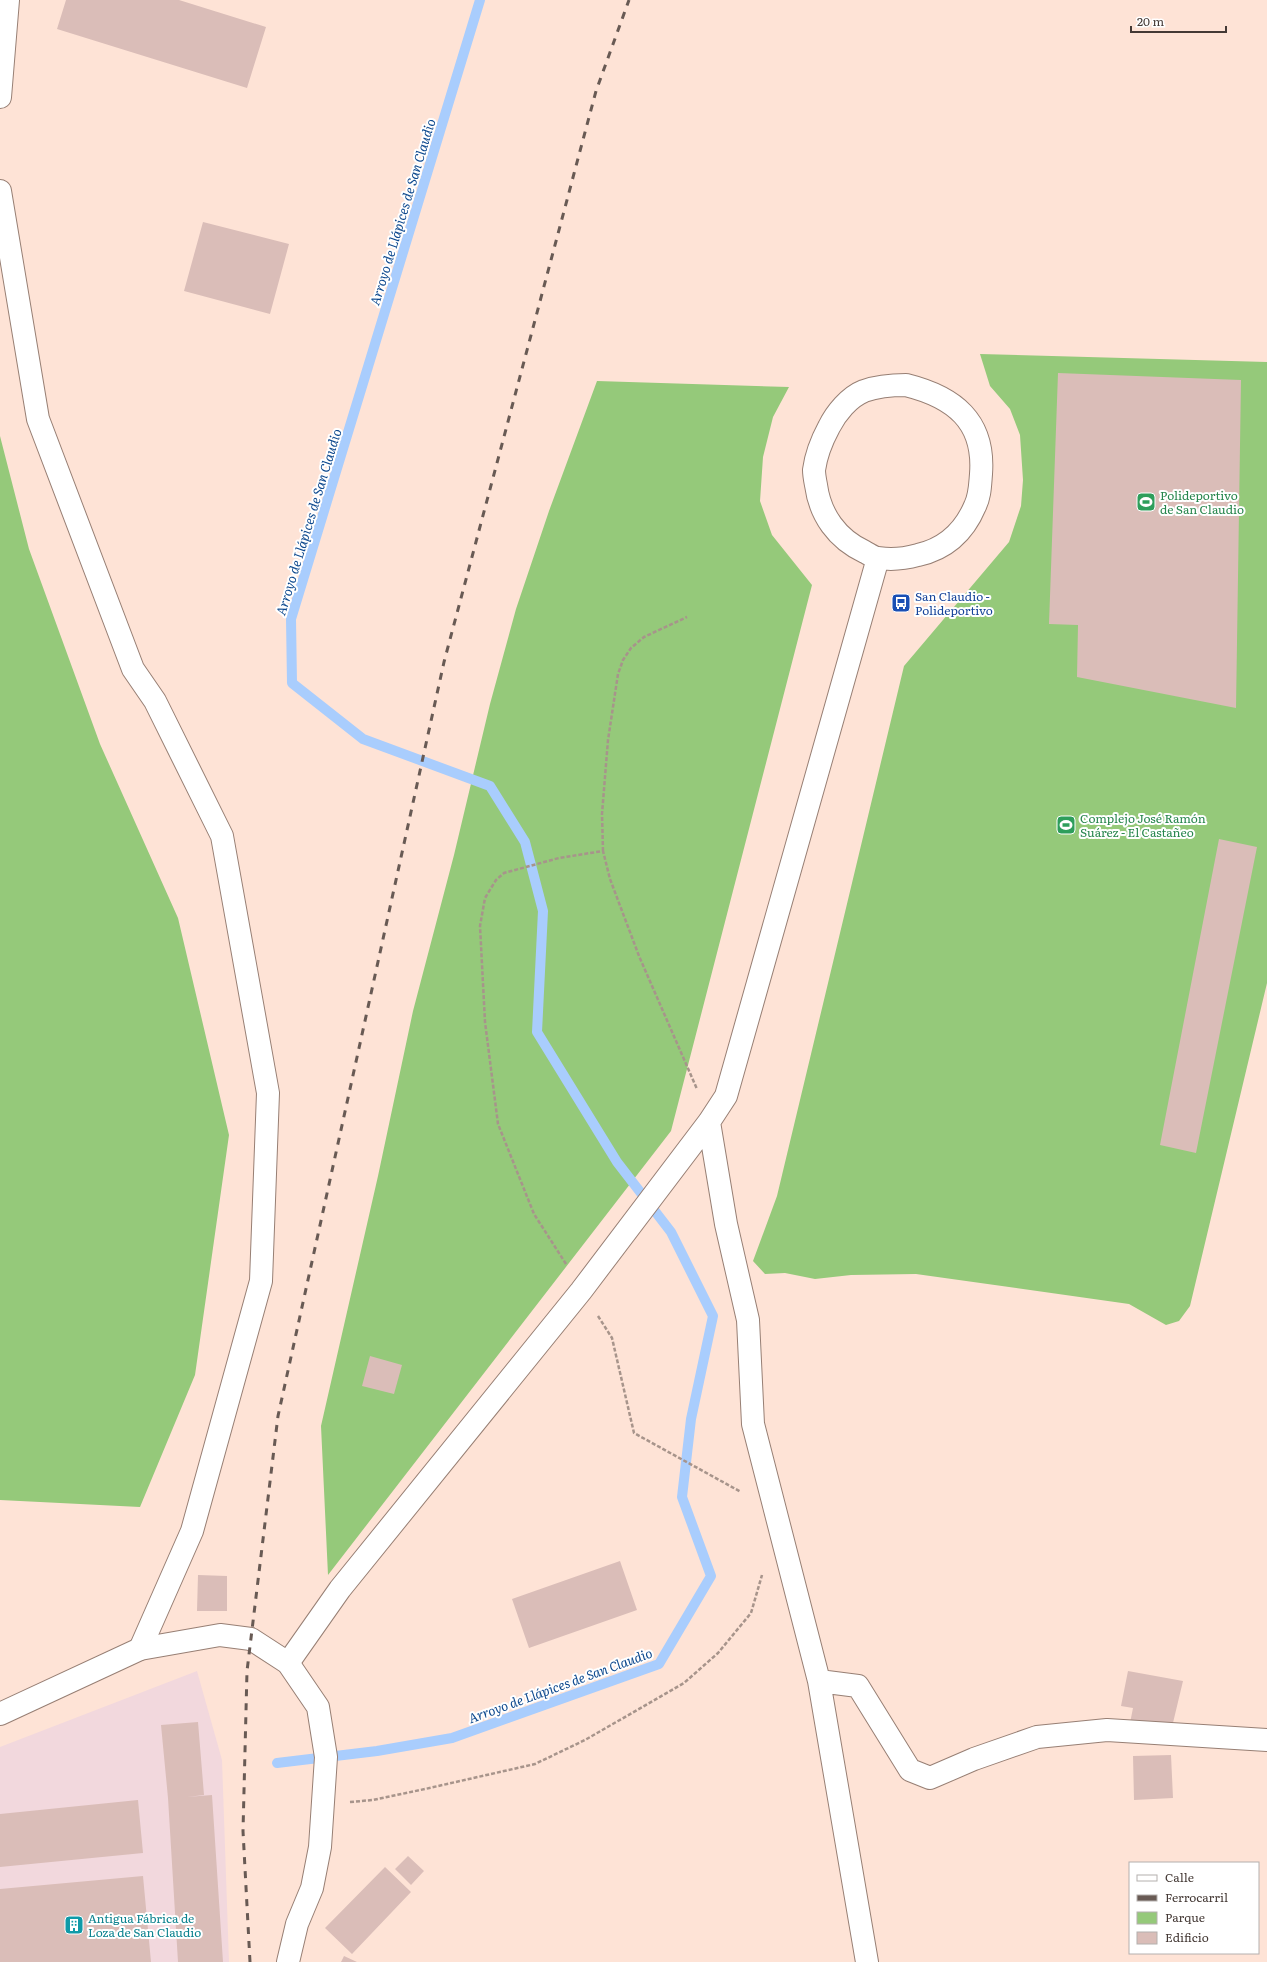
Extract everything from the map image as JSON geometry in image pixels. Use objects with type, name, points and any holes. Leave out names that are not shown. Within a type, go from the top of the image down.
[{"type":"street","points":[[0,98],[8,0]]},
{"type":"street","points":[[0,191],[38,419],[133,669],[155,701],[222,836],[268,1092],[261,1281],[192,1531],[140,1649]]},
{"type":"street","points":[[906,385],[924,389],[944,398],[962,413],[978,436],[982,463],[979,496],[968,522],[948,543],[928,553],[910,558],[878,558],[859,549],[840,536],[829,522],[818,499],[814,470],[820,444],[833,420],[847,402],[864,391],[884,386],[906,385]]},
{"type":"street","points":[[288,1662],[340,1589],[581,1291],[636,1220],[709,1122],[726,1096],[878,558]]},
{"type":"street","points":[[709,1122],[726,1224],[748,1320],[753,1424],[819,1681],[867,1962]]},
{"type":"street","points":[[0,1714],[140,1649],[220,1635],[251,1639],[288,1662],[318,1708],[326,1757],[320,1847],[312,1888],[297,1924],[288,1962]]},
{"type":"street","points":[[819,1681],[858,1686],[910,1770],[930,1778],[974,1759],[1037,1737],[1107,1730],[1267,1740]]},
{"type":"path","points":[[687,618],[644,637],[631,648],[622,660],[618,674],[608,740],[602,814],[603,851],[610,879],[639,956],[694,1081],[709,1122]]},
{"type":"path","points":[[603,851],[559,858],[504,874],[496,880],[485,898],[480,926],[485,1022],[498,1124],[534,1214],[560,1252],[581,1291],[612,1338],[634,1433],[745,1494]]},
{"type":"path","points":[[324,1805],[373,1800],[535,1764],[585,1740],[684,1683],[718,1653],[751,1613],[763,1570]]},
{"type":"shaded area","points":[[197,1671],[222,1760],[229,1962],[0,1962],[0,1747]]},
{"type":"green space","name":"Complejo José Ramón Suárez - El Castañeo","points":[[980,354],[1267,362],[1267,983],[1190,1306],[1179,1321],[1166,1325],[1129,1304],[916,1274],[851,1275],[815,1279],[785,1273],[765,1274],[753,1261],[777,1196],[904,666],[1009,542],[1021,506],[1023,480],[1020,435],[1010,409],[990,386]]},
{"type":"green space","points":[[597,381],[789,387],[773,417],[763,457],[760,501],[772,535],[812,585],[671,1131],[328,1575],[321,1426],[378,1176],[413,1011],[454,855],[490,704],[516,609],[549,511]]},
{"type":"green space","points":[[0,436],[29,549],[100,744],[178,918],[229,1135],[195,1375],[140,1507],[0,1500]]},
{"type":"building","points":[[66,0],[179,0],[266,27],[247,88],[57,29]]},
{"type":"building","points":[[203,222],[289,244],[270,314],[184,291]]},
{"type":"building","name":"Polideportivo de San Claudio","points":[[1058,373],[1241,380],[1236,708],[1077,677],[1078,625],[1049,624]]},
{"type":"building","points":[[1219,839],[1257,847],[1196,1153],[1160,1145]]},
{"type":"building","points":[[370,1356],[402,1365],[394,1394],[362,1386]]},
{"type":"building","points":[[620,1561],[637,1610],[529,1648],[512,1599]]},
{"type":"building","points":[[198,1575],[227,1576],[227,1611],[197,1611]]},
{"type":"building","points":[[1128,1671],[1183,1681],[1172,1727],[1130,1723],[1133,1708],[1121,1706]]},
{"type":"building","points":[[198,1722],[204,1795],[187,1797],[212,1795],[223,1962],[178,1962],[168,1798],[161,1725]]},
{"type":"building","points":[[1171,1755],[1173,1798],[1134,1800],[1133,1756]]},
{"type":"building","points":[[138,1800],[143,1853],[0,1867],[0,1814]]},
{"type":"building","points":[[408,1856],[424,1871],[411,1885],[395,1869]]},
{"type":"building","points":[[385,1867],[411,1892],[352,1954],[325,1928]]},
{"type":"building","name":"Antigua Fábrica de Loza de San Claudio","points":[[143,1876],[151,1962],[0,1962],[0,1889]]},
{"type":"building","points":[[344,1956],[357,1962],[341,1962]]},
{"type":"waterway","name":"Arroyo de Llápices de San Claudio","points":[[277,1763],[377,1751],[452,1738],[659,1664],[711,1576],[682,1497],[691,1419],[713,1316],[671,1232],[617,1162],[537,1032],[543,911],[525,842],[490,786],[363,739],[292,683],[291,619],[480,0]]},
{"type":"railway","points":[[250,1962],[243,1831],[247,1671],[278,1416],[444,662],[596,91],[629,0]]},
{"type":"place","name":"Polideportivo de San Claudio","points":[[1146,502]]},
{"type":"place","name":"San Claudio - Polideportivo","points":[[901,603]]},
{"type":"place","name":"Complejo José Ramón Suárez - El Castañeo","points":[[1066,825]]},
{"type":"place","name":"Antigua Fábrica de Loza de San Claudio","points":[[74,1925]]}]
